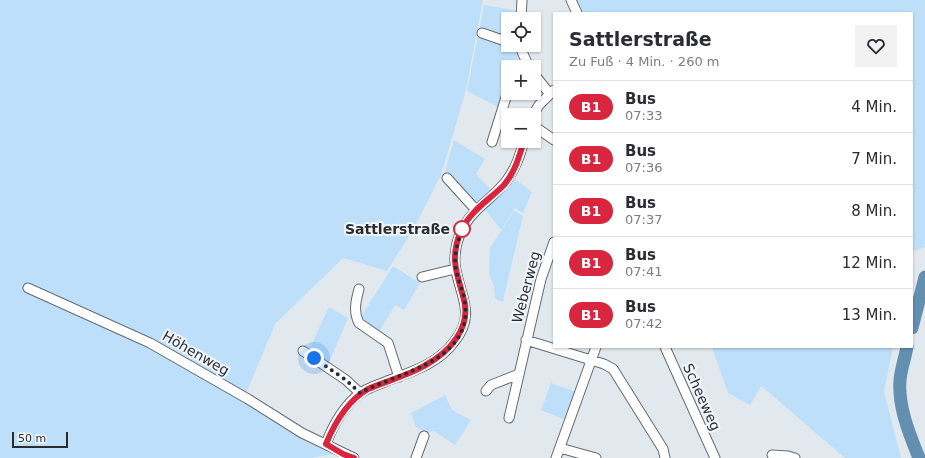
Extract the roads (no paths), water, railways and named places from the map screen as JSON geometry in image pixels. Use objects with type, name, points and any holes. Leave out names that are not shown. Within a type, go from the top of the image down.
[{"type":"street","points":[[521,12],[522,0]]},
{"type":"street","points":[[571,0],[577,12]]},
{"type":"street","points":[[482,33],[501,40]]},
{"type":"street","points":[[536,108],[552,92],[541,81]]},
{"type":"street","points":[[492,142],[505,100]]},
{"type":"street","points":[[541,131],[553,139]]},
{"type":"street","points":[[326,444],[341,414],[360,393],[373,386],[424,367],[449,348],[461,331],[465,317],[465,303],[455,269],[456,250],[459,236],[462,229],[476,210],[503,185],[511,175],[522,148]]},
{"type":"street","points":[[447,178],[476,210]]},
{"type":"street","name":"Weberweg","points":[[510,418],[526,340],[541,279],[553,245]]},
{"type":"street","points":[[422,277],[455,269]]},
{"type":"street","name":"Höhenweg","points":[[28,288],[150,343],[302,433],[326,444],[339,456],[354,458]]},
{"type":"street","points":[[359,289],[356,302],[356,319],[358,323],[382,337],[388,343],[400,377]]},
{"type":"street","name":"Weberweg","points":[[526,340],[608,366],[617,374],[663,449],[665,458]]},
{"type":"street","points":[[556,458],[596,348]]},
{"type":"street","name":"Scheeweg","points":[[665,348],[715,458]]},
{"type":"street","points":[[303,351],[346,380],[360,393]]},
{"type":"street","points":[[486,391],[491,385],[519,374]]},
{"type":"street","points":[[416,458],[424,436]]},
{"type":"street","points":[[560,448],[596,458]]},
{"type":"street","points":[[772,455],[795,458]]},
{"type":"waterway","points":[[913,324],[925,277]]},
{"type":"waterway","points":[[907,348],[900,380],[902,410],[919,458]]},
{"type":"place","name":"Sattlerstraße","points":[[462,229]]}]
